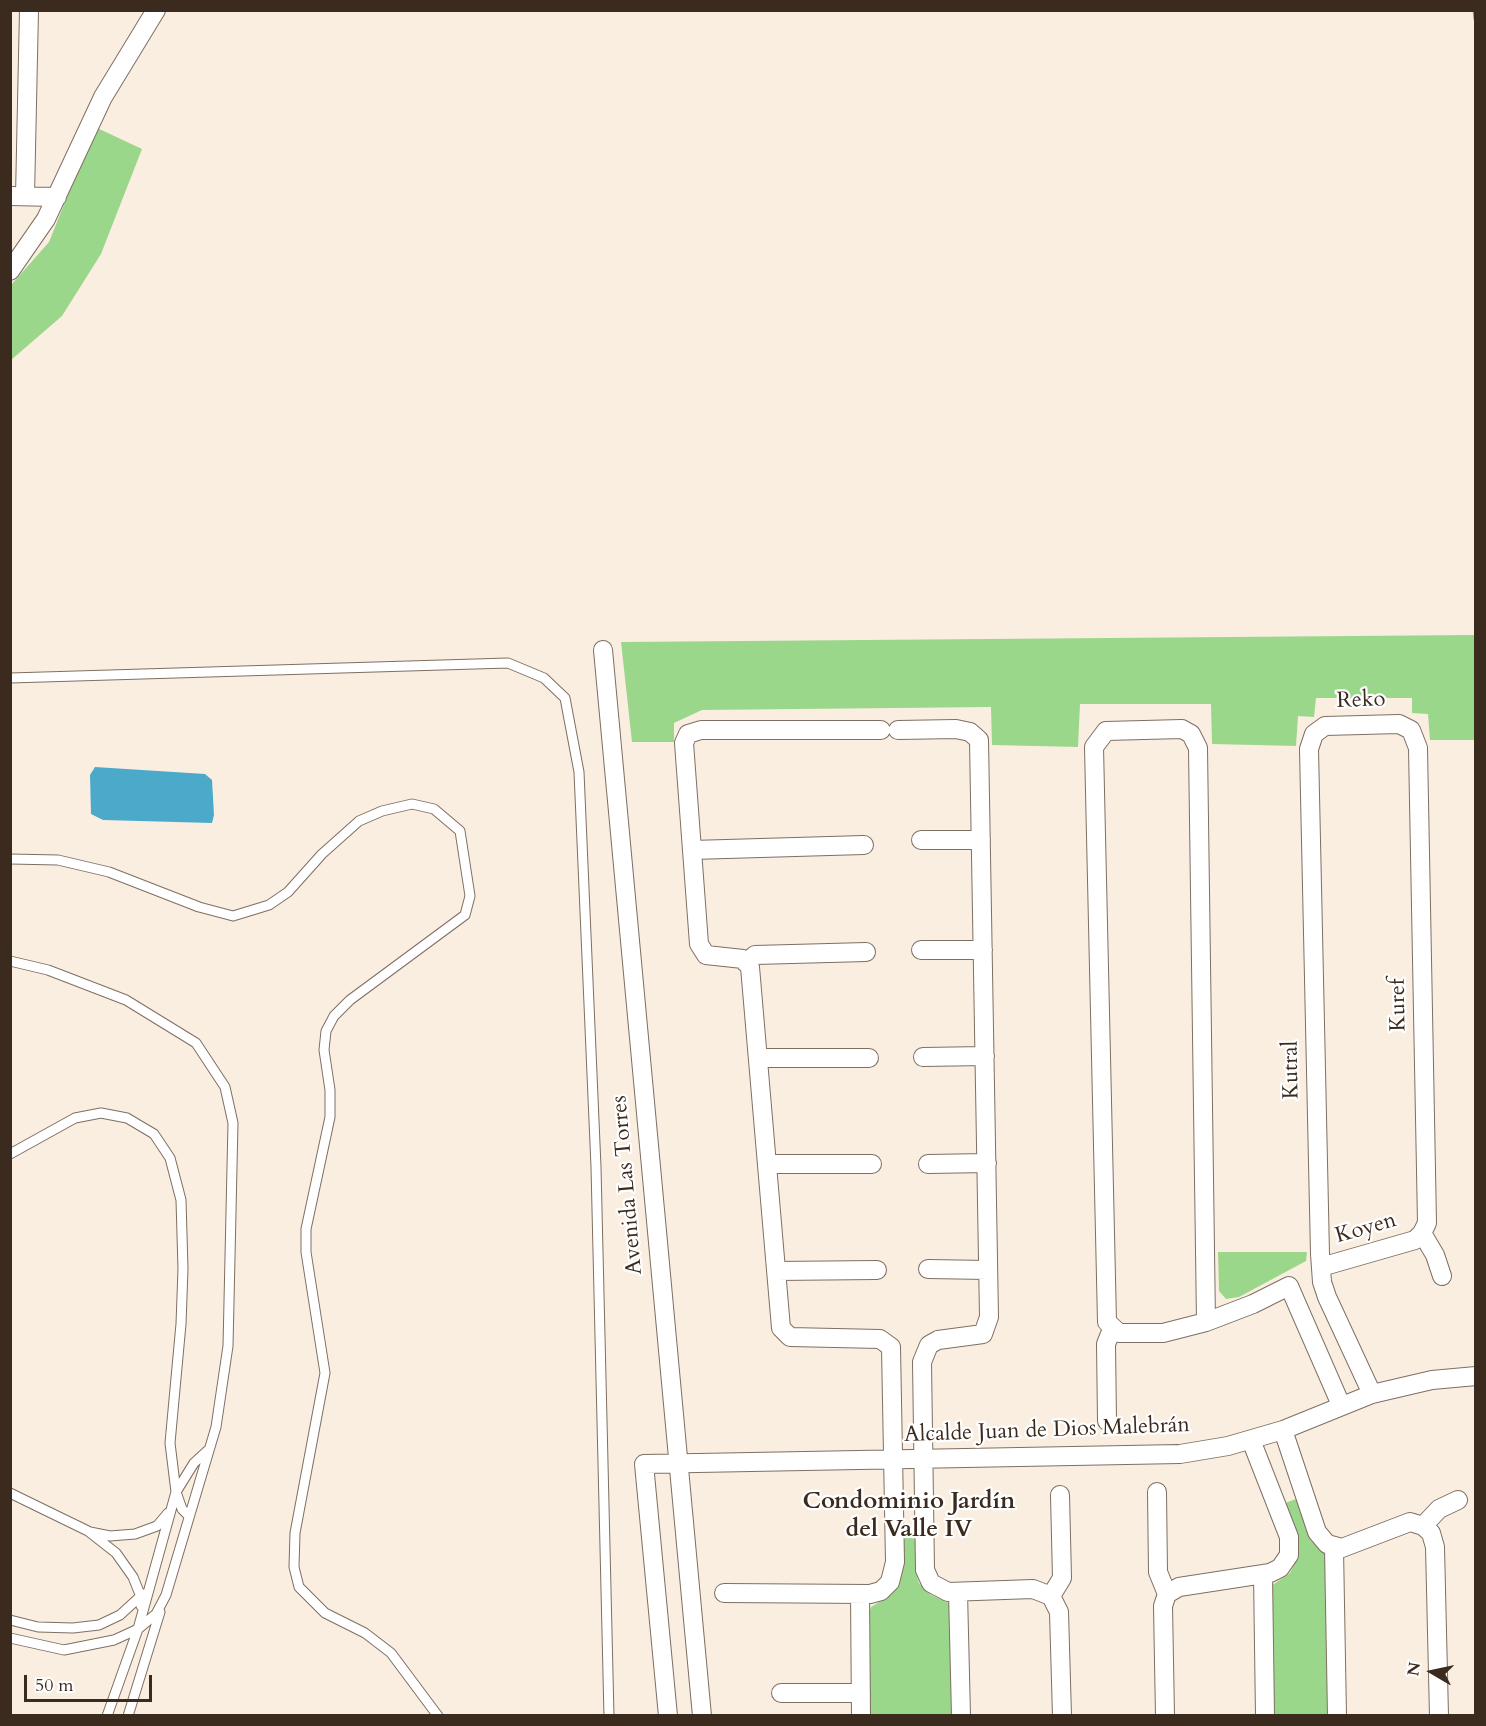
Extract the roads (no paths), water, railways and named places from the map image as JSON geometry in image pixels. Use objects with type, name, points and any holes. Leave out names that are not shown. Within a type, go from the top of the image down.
[{"type":"street","points":[[28,10],[18,196],[57,197]]},
{"type":"street","points":[[10,271],[34,240],[57,197],[103,97],[156,10]]},
{"type":"street","name":"Avenida Las Torres","points":[[603,650],[702,1716]]},
{"type":"street","name":"Reko","points":[[1314,734],[1331,725],[1393,723],[1411,730]]},
{"type":"street","points":[[724,1593],[860,1594],[880,1591],[893,1577],[891,1347],[880,1339],[789,1337],[781,1328],[750,967],[743,960],[706,955],[699,944],[684,743],[688,734],[701,730],[956,729],[970,732],[979,740],[989,1317],[983,1334],[948,1337],[929,1345],[924,1353],[922,1362],[925,1570],[935,1587],[948,1592],[1034,1589],[1051,1596],[1059,1612],[1062,1716]]},
{"type":"street","points":[[1206,1322],[1198,748],[1191,734],[1182,729],[1106,732],[1094,747],[1107,1322],[1119,1333],[1163,1333],[1206,1322],[1253,1304],[1289,1286],[1341,1405]]},
{"type":"street","name":"Kuref","points":[[1411,730],[1419,748],[1427,1218],[1422,1233]]},
{"type":"street","name":"Kutral","points":[[1314,734],[1310,749],[1321,1267],[1327,1297],[1372,1394]]},
{"type":"street","points":[[921,840],[981,840]]},
{"type":"street","points":[[692,850],[864,845]]},
{"type":"street","points":[[921,950],[983,950]]},
{"type":"street","points":[[746,963],[755,955],[866,952]]},
{"type":"street","points":[[923,1057],[985,1056]]},
{"type":"street","points":[[758,1058],[869,1058]]},
{"type":"street","points":[[928,1164],[987,1163]]},
{"type":"street","points":[[767,1164],[872,1164]]},
{"type":"street","points":[[1422,1233],[1435,1255],[1442,1276]]},
{"type":"street","name":"Koyen","points":[[1321,1267],[1410,1241],[1422,1233]]},
{"type":"street","points":[[928,1269],[988,1270]]},
{"type":"street","points":[[776,1272],[877,1270]]},
{"type":"street","points":[[1107,1421],[1106,1344],[1112,1329]]},
{"type":"street","name":"Alcalde Juan de Dios Malebrán","points":[[668,1716],[644,1464],[1157,1455],[1205,1450],[1283,1430],[1372,1394],[1432,1380],[1476,1376]]},
{"type":"street","points":[[1283,1430],[1317,1532],[1323,1541],[1334,1548],[1346,1547],[1405,1523],[1423,1526],[1431,1533],[1435,1547],[1439,1716]]},
{"type":"street","points":[[1167,1594],[1179,1587],[1276,1570],[1284,1564],[1289,1555],[1290,1543],[1251,1440]]},
{"type":"street","points":[[1157,1492],[1158,1572],[1167,1594],[1163,1606],[1165,1716]]},
{"type":"street","points":[[1051,1596],[1062,1578],[1060,1495]]},
{"type":"street","points":[[1423,1526],[1439,1509],[1458,1500]]},
{"type":"street","points":[[1334,1548],[1337,1716]]},
{"type":"street","points":[[1263,1574],[1265,1716]]},
{"type":"street","points":[[958,1592],[962,1716]]},
{"type":"street","points":[[860,1594],[861,1716]]},
{"type":"street","points":[[781,1693],[861,1693]]},
{"type":"lane","points":[[10,678],[508,663],[544,678],[565,698],[579,772],[596,1167],[609,1716]]},
{"type":"lane","points":[[10,859],[58,860],[110,872],[199,907],[234,916],[269,905],[288,892],[322,854],[359,821],[382,811],[412,804],[434,809],[460,831],[470,897],[465,915],[350,999],[334,1016],[327,1031],[324,1050],[330,1090],[330,1117],[306,1229],[306,1252],[325,1373],[295,1533],[294,1567],[299,1587],[324,1613],[365,1634],[391,1653],[438,1716]]},
{"type":"lane","points":[[10,961],[48,970],[126,1000],[196,1043],[225,1087],[233,1123],[228,1346],[216,1427],[128,1716]]},
{"type":"lane","points":[[10,1154],[75,1118],[101,1113],[127,1118],[154,1134],[171,1158],[181,1200],[183,1269],[181,1324],[170,1443],[176,1492],[182,1509],[189,1516]]},
{"type":"lane","points":[[107,1716],[138,1629],[176,1492],[194,1463],[208,1450]]},
{"type":"lane","points":[[10,1493],[88,1531],[116,1553],[134,1578],[141,1597],[141,1618]]},
{"type":"lane","points":[[88,1531],[110,1536],[135,1534],[157,1526],[171,1509]]},
{"type":"lane","points":[[10,1620],[38,1627],[74,1628],[99,1625],[120,1615],[141,1597],[153,1573]]},
{"type":"lane","points":[[10,1638],[64,1650],[114,1641],[138,1629],[156,1614],[165,1595]]},
{"type":"water","points":[[95,767],[205,774],[212,780],[214,815],[212,823],[103,820],[91,814],[90,775]]},
{"type":"waterway","points":[[1475,10],[1476,19]]},
{"type":"district","name":"Condominio Jardín del Valle IV","points":[[909,1516]]}]
